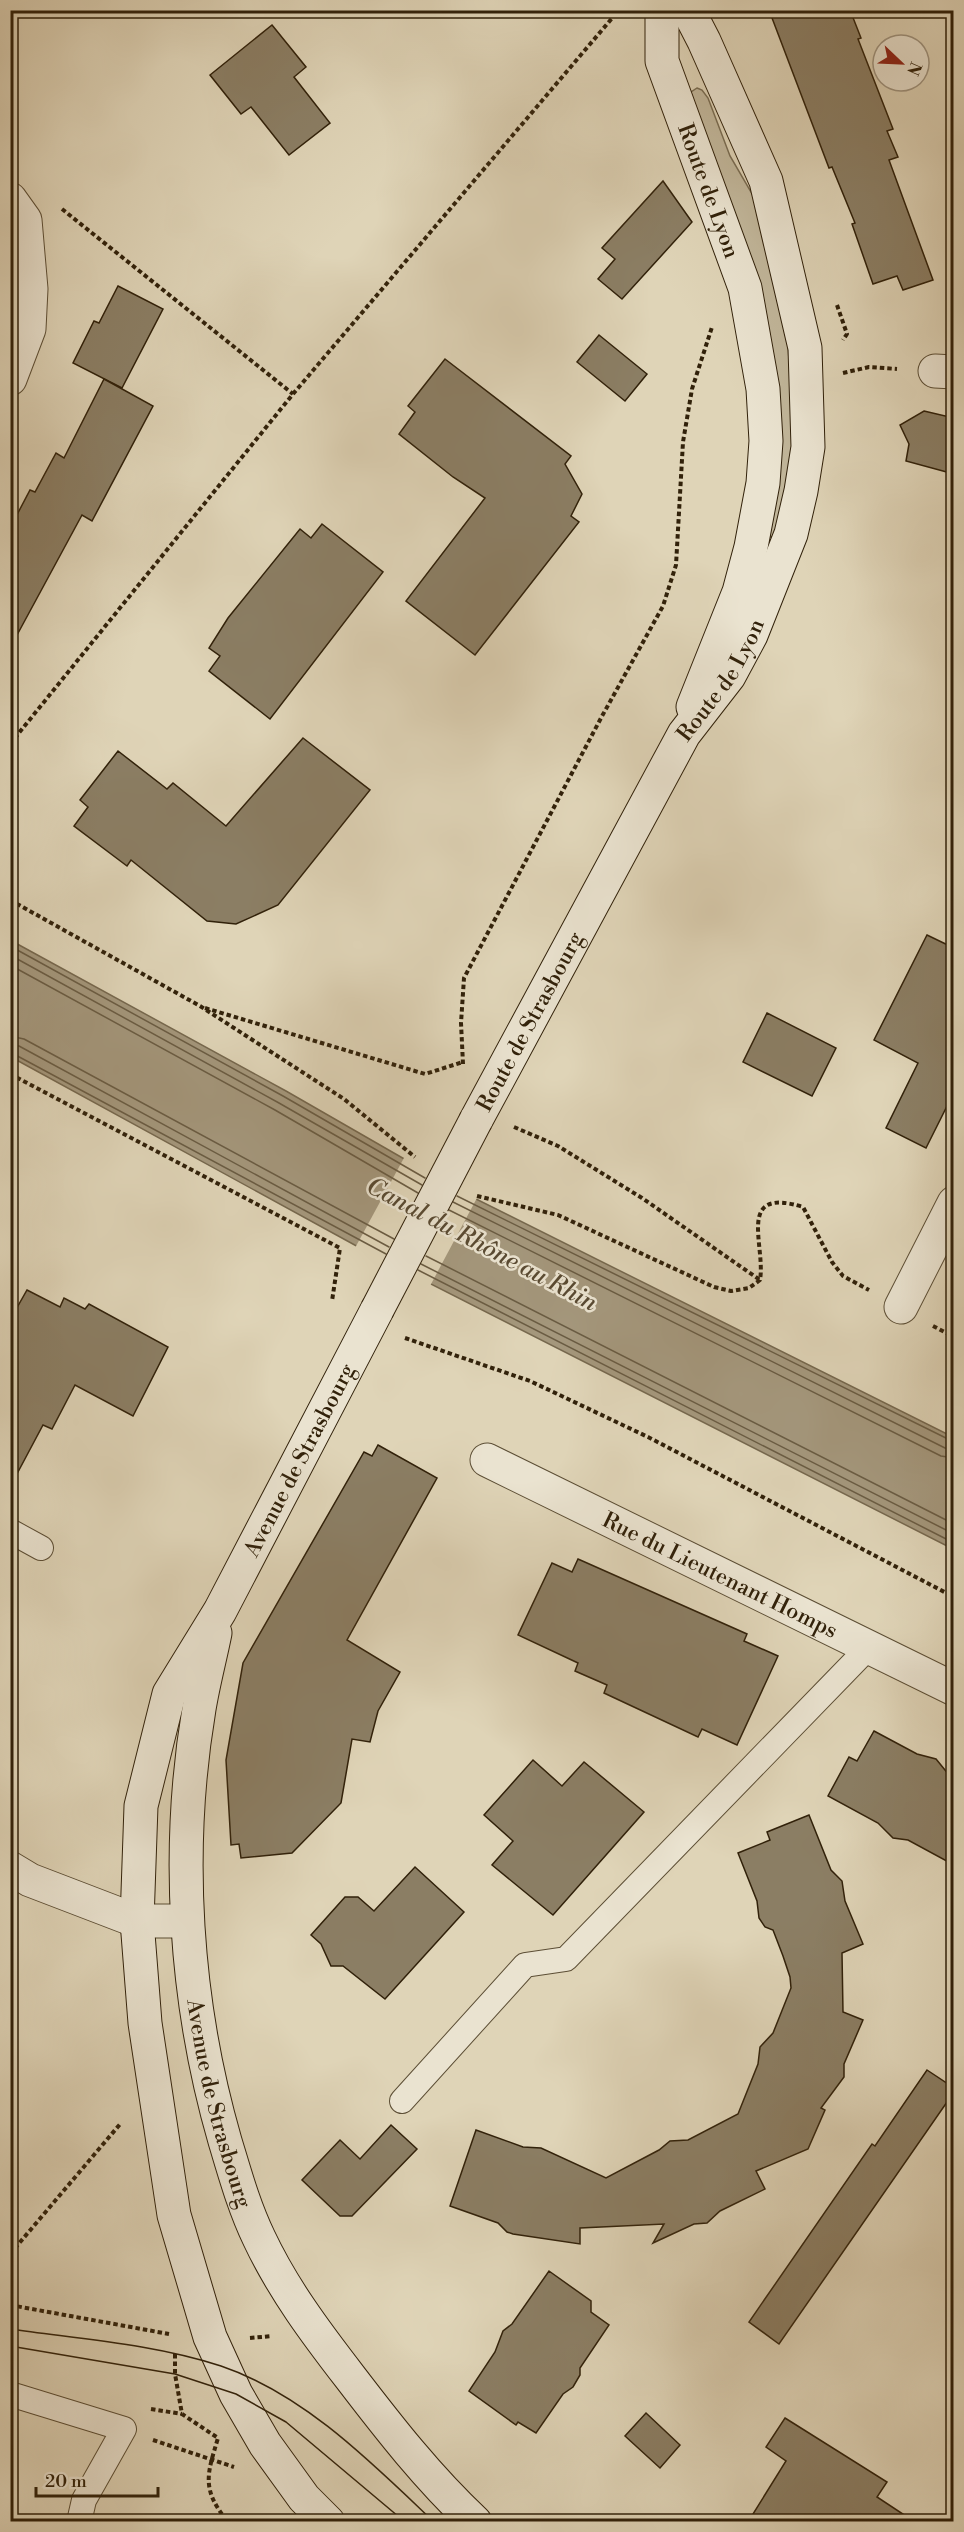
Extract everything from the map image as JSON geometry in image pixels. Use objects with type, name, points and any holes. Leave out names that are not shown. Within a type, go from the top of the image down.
[{"type":"main road","name":"Route de Lyon","points":[[662,10],[662,61],[745,288],[763,389],[766,441],[758,517],[739,592],[702,680],[684,734]]},
{"type":"main road","name":"Route de Lyon","points":[[684,734],[729,676],[751,635],[791,534],[808,447],[805,348],[766,181],[704,41],[687,10]]},
{"type":"main road","points":[[662,61],[704,41]]},
{"type":"main road","points":[[10,199],[25,220],[31,289],[29,329],[10,379]]},
{"type":"main road","name":"Route de Strasbourg","points":[[387,1322],[476,1120],[684,734]]},
{"type":"main road","points":[[901,1307],[954,1203]]},
{"type":"main road","name":"Avenue de Strasbourg","points":[[328,2522],[304,2498],[265,2444],[236,2394],[210,2337],[174,2215],[163,2156],[145,2024],[137,1922],[141,1806],[169,1694],[220,1611],[387,1322]]},
{"type":"main road","name":"Rue du Lieutenant Homps","points":[[487,1460],[954,1689]]},
{"type":"main road","name":"Avenue de Strasbourg","points":[[220,1611],[199,1710],[188,1812],[187,1921],[197,2018],[211,2091],[239,2187],[258,2237],[278,2276],[316,2334],[421,2466],[475,2522]]},
{"type":"main road","points":[[10,1868],[30,1880],[137,1922],[187,1921]]},
{"type":"lane","points":[[10,1531],[41,1548]]},
{"type":"lane","points":[[402,2101],[525,1965],[566,1959],[868,1648]]},
{"type":"lane","points":[[10,2394],[124,2429],[84,2500],[79,2522]]},
{"type":"path","points":[[10,744],[294,394],[619,10]]},
{"type":"path","points":[[61,208],[294,394]]},
{"type":"path","points":[[476,1120],[463,1062],[461,1023],[464,978],[601,718],[663,606],[676,566],[683,442],[692,389],[712,326]]},
{"type":"path","points":[[840,373],[869,367],[944,371]]},
{"type":"path","points":[[10,900],[200,1006],[344,1099],[422,1163]]},
{"type":"path","points":[[200,1006],[425,1074],[463,1062]]},
{"type":"path","points":[[10,1074],[340,1248],[332,1301]]},
{"type":"path","points":[[508,1125],[558,1146],[642,1198],[759,1280]]},
{"type":"path","points":[[470,1192],[480,1198],[558,1215],[714,1287],[731,1291],[749,1288],[759,1280],[762,1267],[756,1231],[762,1210],[770,1203],[783,1201],[803,1207],[822,1246],[843,1275],[901,1307]]},
{"type":"path","points":[[387,1322],[530,1381],[648,1437],[954,1596]]},
{"type":"path","points":[[10,2254],[125,2118]]},
{"type":"path","points":[[10,2305],[172,2334]]},
{"type":"path","points":[[178,2345],[175,2354],[175,2374],[182,2414]]},
{"type":"path","points":[[140,2408],[182,2414],[218,2438],[207,2483],[218,2510],[228,2522]]},
{"type":"path","points":[[124,2429],[239,2469]]},
{"type":"shaded area","points":[[697,88],[702,90],[708,98],[730,156],[758,204],[785,298],[794,439],[786,506],[774,537],[769,537],[775,475],[690,99],[691,92]]},
{"type":"water","name":"Canal du Rhône au Rhin","points":[[10,940],[286,1091],[460,1191],[953,1437],[953,1549],[362,1249],[11,1057]]},
{"type":"pier","points":[[405,1156],[478,1196],[430,1286],[355,1248]]},
{"type":"building","points":[[769,10],[850,10],[871,72],[871,93],[879,93],[893,129],[887,131],[898,157],[889,160],[933,280],[903,290],[897,276],[873,284],[852,224],[855,223],[832,167],[829,168]]},
{"type":"building","points":[[272,25],[306,67],[294,77],[330,123],[289,155],[251,107],[241,114],[210,75]]},
{"type":"building","points":[[663,181],[692,222],[622,299],[598,279],[615,259],[602,248]]},
{"type":"building","points":[[118,286],[163,309],[122,388],[73,363],[94,321],[99,323]]},
{"type":"building","points":[[599,335],[647,374],[625,401],[577,362]]},
{"type":"building","points":[[445,359],[571,456],[565,464],[582,494],[571,516],[579,522],[475,655],[406,601],[485,498],[453,477],[399,434],[415,412],[408,406]]},
{"type":"building","points":[[104,379],[153,406],[92,521],[82,515],[10,648],[10,528],[30,490],[35,492],[56,453],[64,458]]},
{"type":"building","points":[[924,411],[954,418],[954,474],[906,461],[909,444],[900,425]]},
{"type":"building","points":[[322,524],[383,572],[270,719],[209,671],[220,656],[209,648],[228,618],[300,529],[311,538]]},
{"type":"building","points":[[303,738],[370,790],[278,905],[236,924],[207,921],[131,860],[127,866],[74,826],[88,807],[80,800],[118,751],[167,789],[173,783],[226,826]]},
{"type":"building","points":[[927,935],[954,948],[954,1092],[926,1148],[886,1128],[918,1063],[874,1040]]},
{"type":"building","points":[[767,1013],[836,1048],[812,1096],[743,1062]]},
{"type":"building","points":[[27,1290],[60,1307],[64,1298],[85,1309],[89,1304],[168,1347],[133,1416],[75,1385],[52,1429],[43,1425],[10,1487],[10,1320]]},
{"type":"building","points":[[378,1445],[437,1478],[347,1640],[400,1672],[378,1711],[370,1742],[352,1739],[341,1803],[292,1853],[241,1858],[239,1844],[231,1845],[226,1760],[243,1663],[364,1452],[372,1456]]},
{"type":"building","points":[[578,1559],[747,1634],[744,1641],[778,1656],[737,1745],[702,1729],[698,1737],[604,1693],[607,1685],[575,1671],[578,1663],[518,1635],[552,1563],[572,1572]]},
{"type":"building","points":[[874,1731],[917,1754],[936,1759],[954,1781],[954,1865],[908,1840],[893,1838],[878,1823],[828,1796],[849,1757],[857,1761]]},
{"type":"building","points":[[533,1760],[562,1786],[584,1762],[644,1812],[553,1915],[492,1865],[513,1841],[484,1815]]},
{"type":"building","points":[[809,1815],[831,1870],[842,1881],[845,1901],[863,1944],[842,1953],[843,2012],[863,2020],[844,2064],[844,2077],[821,2108],[825,2110],[808,2149],[756,2171],[765,2189],[720,2211],[707,2223],[694,2224],[653,2243],[664,2224],[580,2228],[580,2244],[513,2234],[507,2232],[498,2223],[450,2206],[476,2130],[523,2147],[541,2148],[606,2178],[659,2150],[670,2141],[688,2140],[738,2114],[758,2064],[760,2047],[773,2033],[791,1988],[790,1977],[773,1930],[765,1927],[759,1918],[757,1901],[738,1853],[770,1840],[767,1832]]},
{"type":"building","points":[[415,1867],[464,1912],[385,1999],[343,1966],[331,1966],[321,1944],[311,1935],[345,1897],[358,1897],[374,1911]]},
{"type":"building","points":[[927,2070],[954,2088],[954,2092],[779,2344],[749,2322],[872,2144],[875,2146]]},
{"type":"building","points":[[391,2125],[417,2149],[352,2216],[340,2216],[302,2180],[340,2140],[360,2159]]},
{"type":"building","points":[[549,2271],[591,2301],[591,2312],[609,2325],[580,2368],[580,2375],[573,2387],[563,2394],[536,2433],[518,2422],[516,2425],[469,2391],[495,2352],[503,2331],[512,2324]]},
{"type":"building","points":[[646,2413],[680,2445],[660,2468],[625,2436]]},
{"type":"building","points":[[785,2418],[887,2482],[877,2497],[915,2522],[748,2522],[786,2461],[766,2447]]},
{"type":"tram line","points":[[10,2329],[170,2352],[221,2366],[251,2378],[281,2394],[335,2432],[434,2522]]},
{"type":"tram line","points":[[10,2346],[175,2374],[236,2394],[286,2422],[405,2522]]}]
